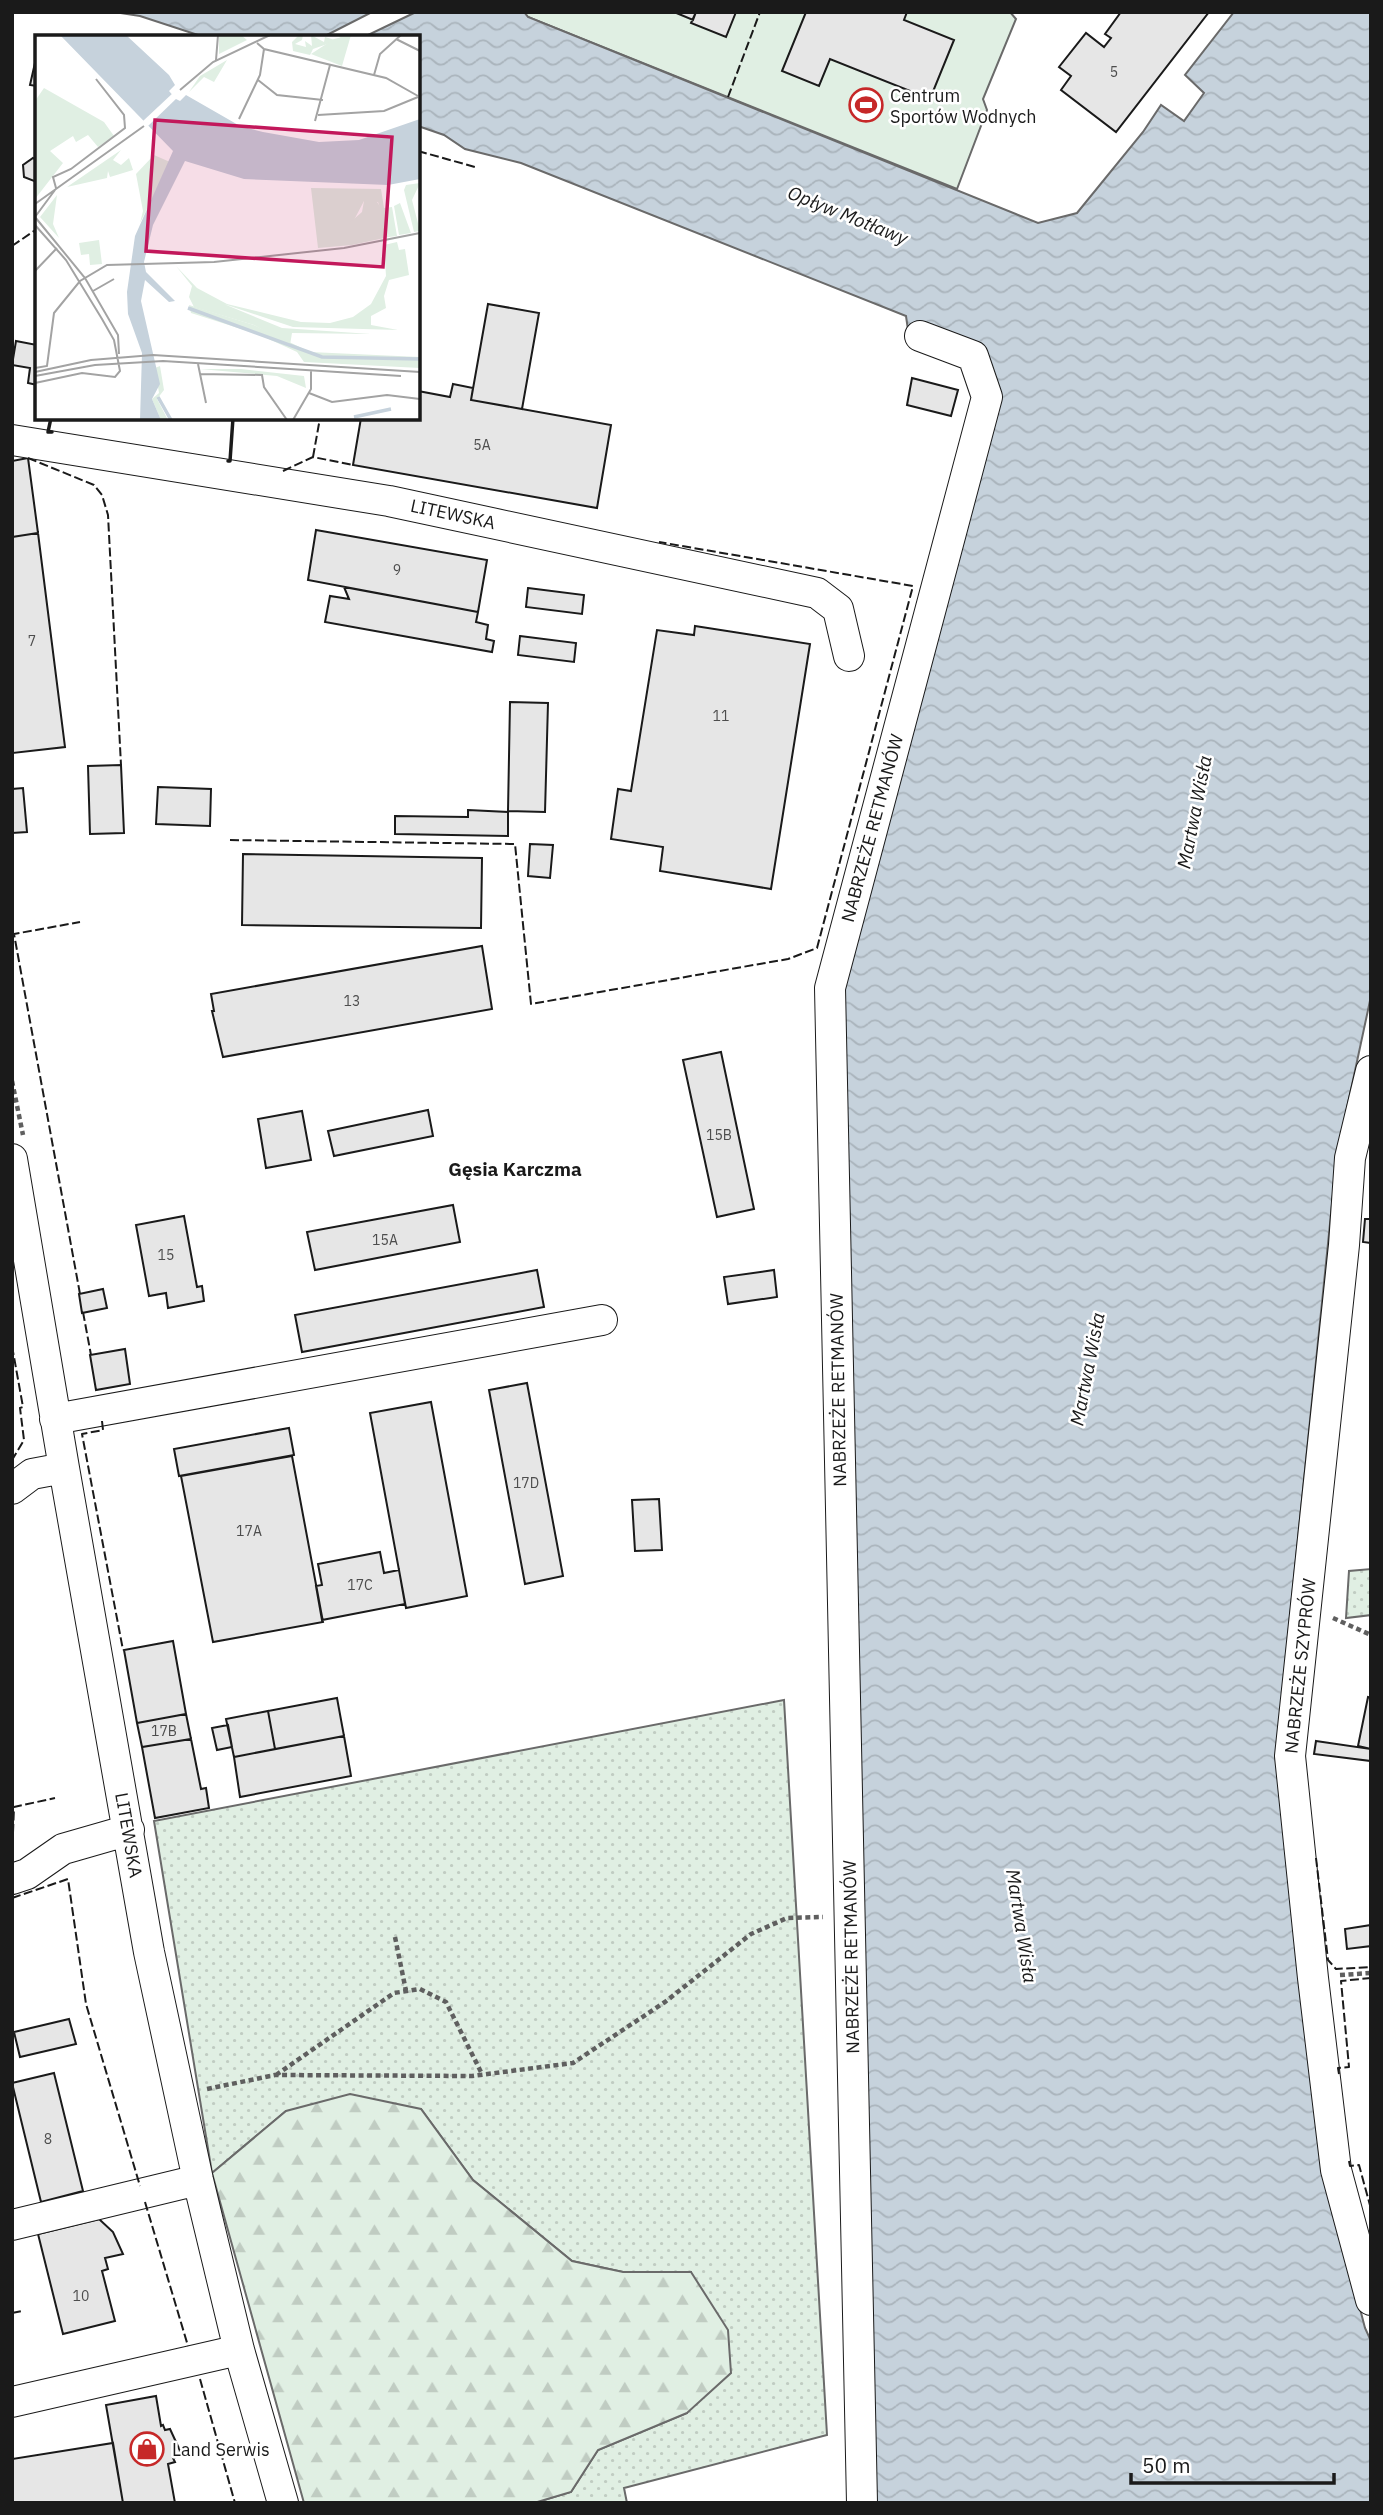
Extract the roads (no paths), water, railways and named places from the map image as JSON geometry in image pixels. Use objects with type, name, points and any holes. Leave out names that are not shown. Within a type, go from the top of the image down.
[{"type":"street","name":"NABRZEŻE RETMANÓW","points":[[862,2503],[830,988],[987,397],[974,356],[920,336]]},
{"type":"street","name":"LITEWSKA","points":[[12,440],[390,501],[817,593],[838,609],[849,656]]},
{"type":"street","name":"NABRZEŻE SZYPRÓW","points":[[1371,1071],[1350,1158],[1345,1245],[1290,1756],[1336,2170],[1371,2300]]},
{"type":"street","name":"LITEWSKA","points":[[12,1158],[149,1952],[198,2180],[239,2350],[283,2503]]},
{"type":"street","points":[[55,1419],[602,1320]]},
{"type":"street","points":[[12,1489],[32,1474],[64,1468]]},
{"type":"street","points":[[12,1879],[27,1874],[62,1849],[129,1830]]},
{"type":"street","points":[[12,2225],[198,2180]]},
{"type":"street","points":[[12,2402],[239,2350]]},
{"type":"water","points":[[114,12],[524,12],[528,17],[1038,223],[1077,213],[1143,132],[1161,105],[1184,121],[1204,93],[1185,75],[1234,12],[1371,12],[1371,996],[1337,1155],[1276,1755],[1325,2174],[1365,2328],[1371,2341],[1371,2503],[868,2503],[833,988],[992,396],[976,351],[908,330],[906,316],[521,163],[465,149],[444,135],[420,127],[420,35],[198,35],[140,16]]},
{"type":"place","name":"Centrum Sportów Wodnych","points":[[866,105]]},
{"type":"place","name":"Land Serwis","points":[[147,2449]]},
{"type":"district","name":"Gęsia Karczma","points":[[515,1169]]},
{"type":"water label","name":"Opływ Motławy","points":[[848,215]]},
{"type":"water label","name":"Martwa Wisła","points":[[1194,812]]},
{"type":"water label","name":"Martwa Wisła","points":[[1087,1369]]},
{"type":"water label","name":"Martwa Wisła","points":[[1022,1926]]}]
